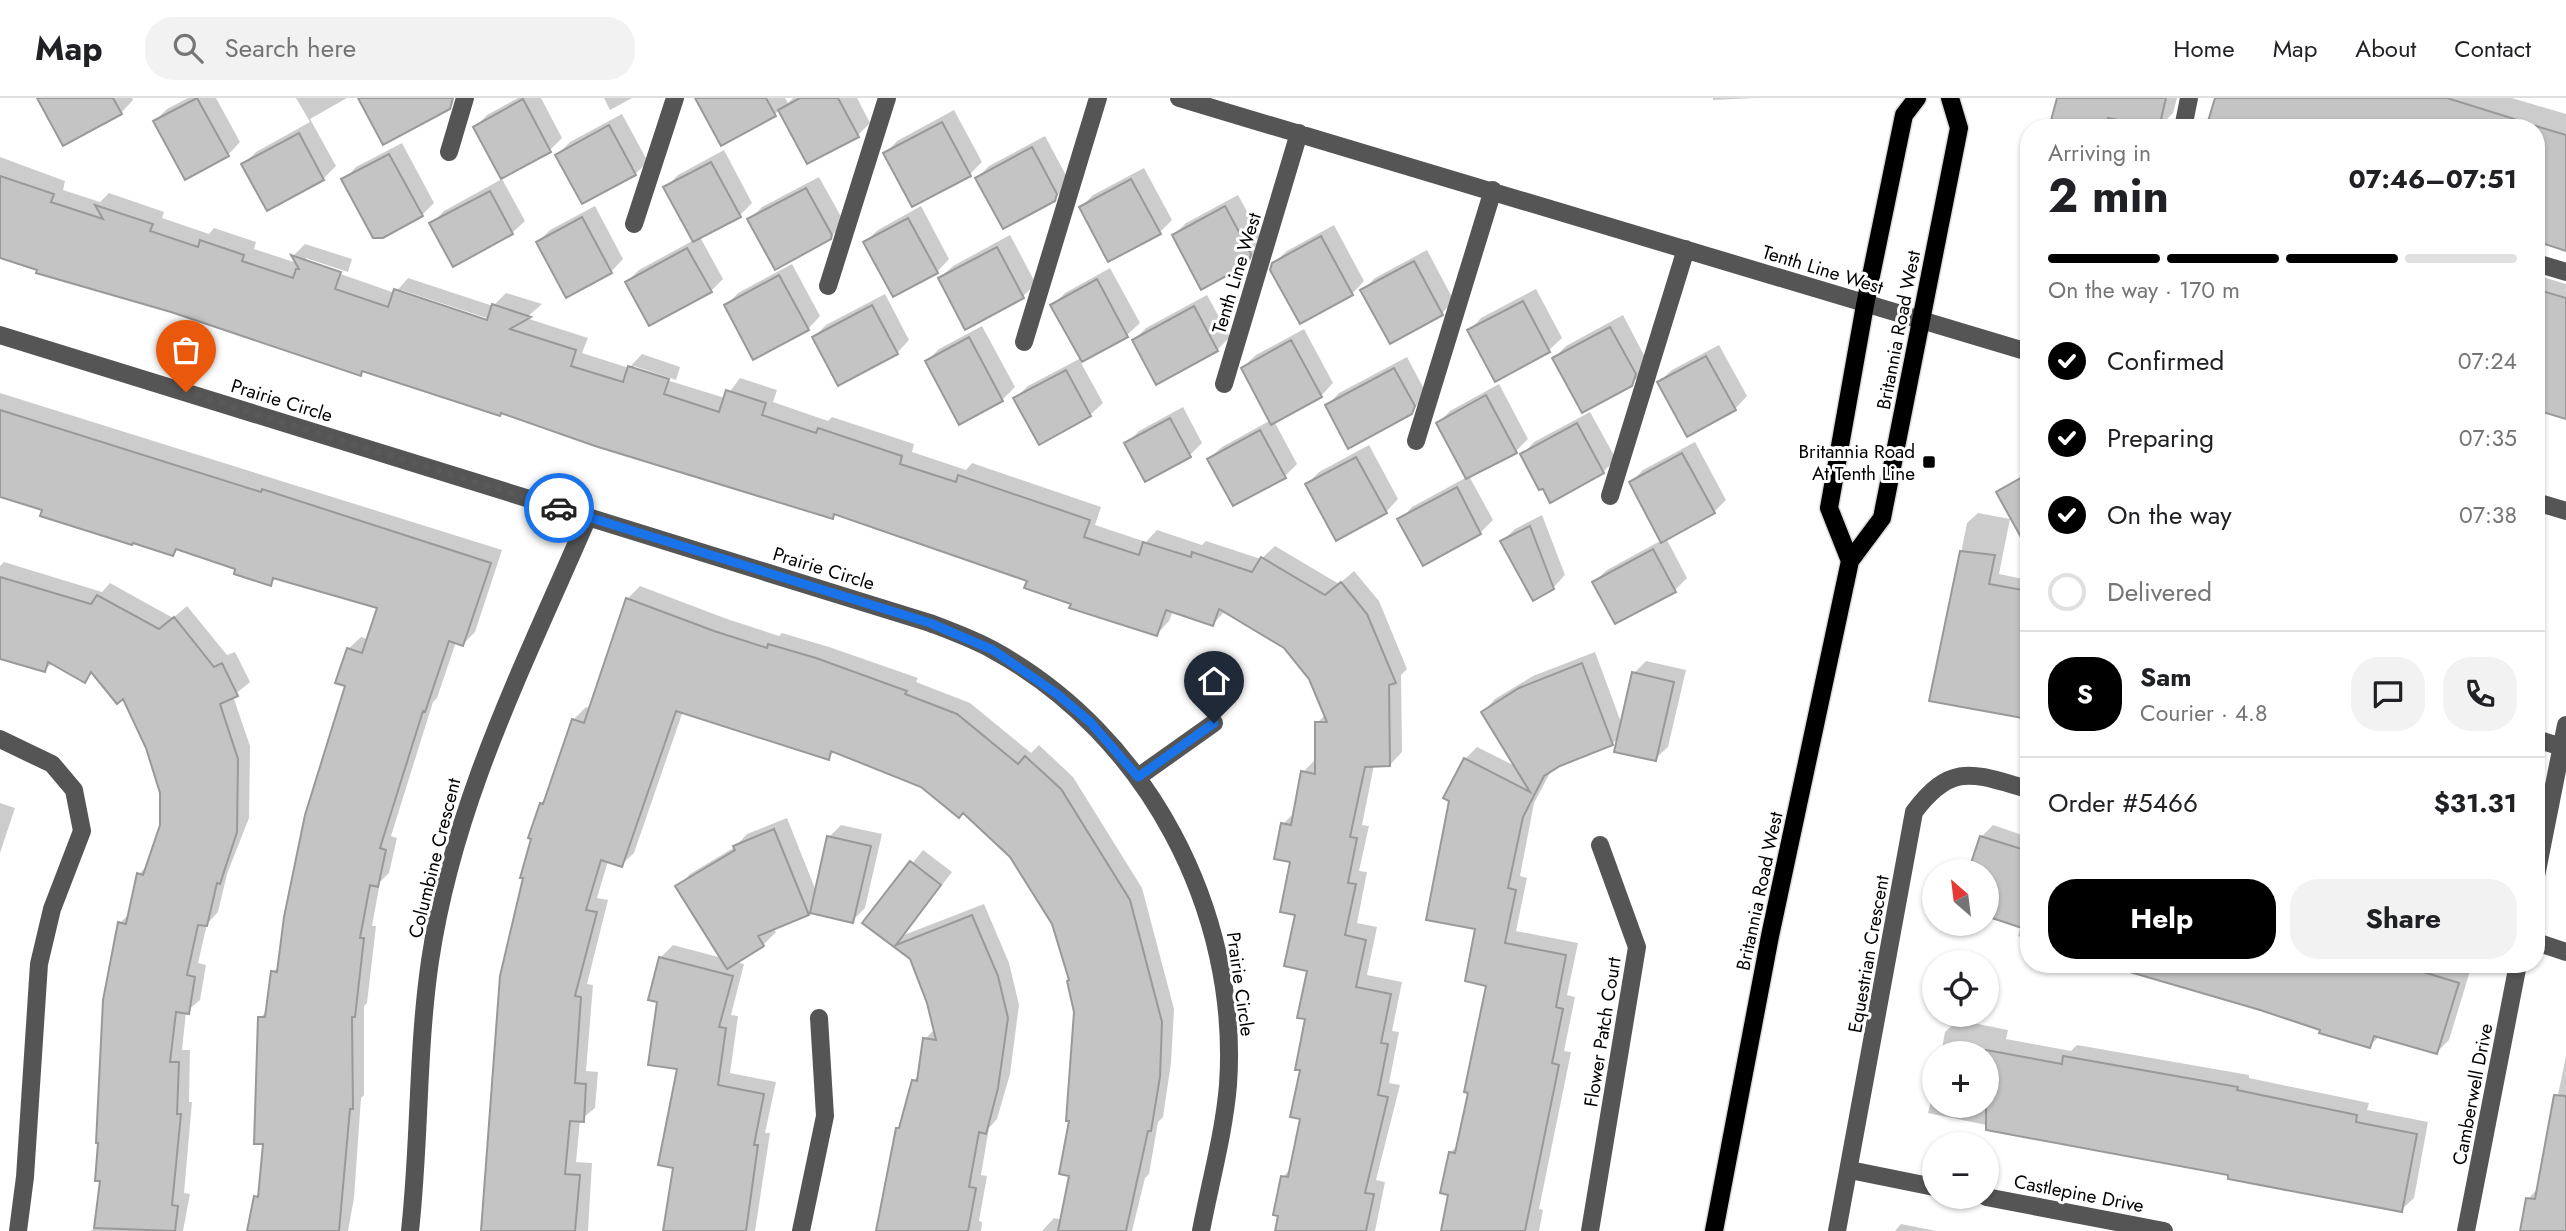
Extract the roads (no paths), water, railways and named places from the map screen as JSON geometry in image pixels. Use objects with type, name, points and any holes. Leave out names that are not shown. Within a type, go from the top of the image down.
[{"type":"main road","name":"Britannia Road West","points":[[1850,561],[1829,508],[1865,305],[1904,116],[1917,98]]},
{"type":"main road","name":"Britannia Road West","points":[[1714,1231],[1770,936],[1850,561],[1882,518],[1959,128],[1950,98]]},
{"type":"street","points":[[449,152],[465,98]]},
{"type":"street","points":[[635,224],[675,98]]},
{"type":"street","points":[[828,286],[887,98]]},
{"type":"street","points":[[1024,342],[1098,98]]},
{"type":"street","name":"Tenth Line West","points":[[1179,98],[2020,350]]},
{"type":"street","points":[[2185,119],[2189,98]]},
{"type":"street","name":"Tenth Line West","points":[[1224,384],[1299,133]]},
{"type":"street","points":[[1416,441],[1493,190]]},
{"type":"street","points":[[1610,496],[1686,249]]},
{"type":"street","points":[[2545,266],[2566,272]]},
{"type":"street","name":"Prairie Circle","points":[[0,335],[930,623],[993,650],[1057,694],[1090,722],[1138,777],[1176,836],[1192,870],[1209,918],[1228,1017],[1228,1086],[1201,1231]]},
{"type":"street","points":[[2545,505],[2566,511]]},
{"type":"street","name":"Columbine Crescent","points":[[410,1231],[430,960],[458,835],[494,729],[588,516]]},
{"type":"street","points":[[1138,777],[1214,723]]},
{"type":"street","points":[[2545,831],[2566,725]]},
{"type":"street","points":[[0,739],[52,764],[74,790],[82,831],[52,909],[39,964],[25,1177],[18,1231]]},
{"type":"street","points":[[2545,742],[2562,747]]},
{"type":"street","name":"Equestrian Crescent","points":[[1838,1231],[1914,812],[1932,789],[1951,778],[1979,775],[2020,787]]},
{"type":"street","name":"Flower Patch Court","points":[[1590,1231],[1637,947],[1600,845]]},
{"type":"street","points":[[2545,945],[2566,952]]},
{"type":"street","name":"Camberwell Drive","points":[[2466,1231],[2516,973]]},
{"type":"street","points":[[801,1231],[825,1116],[820,1018]]},
{"type":"street","points":[[1850,1170],[1922,1185]]},
{"type":"street","name":"Castlepine Drive","points":[[1999,1200],[2154,1230]]},
{"type":"place","name":"Britannia Road At Tenth Line","points":[[1929,462]]}]
